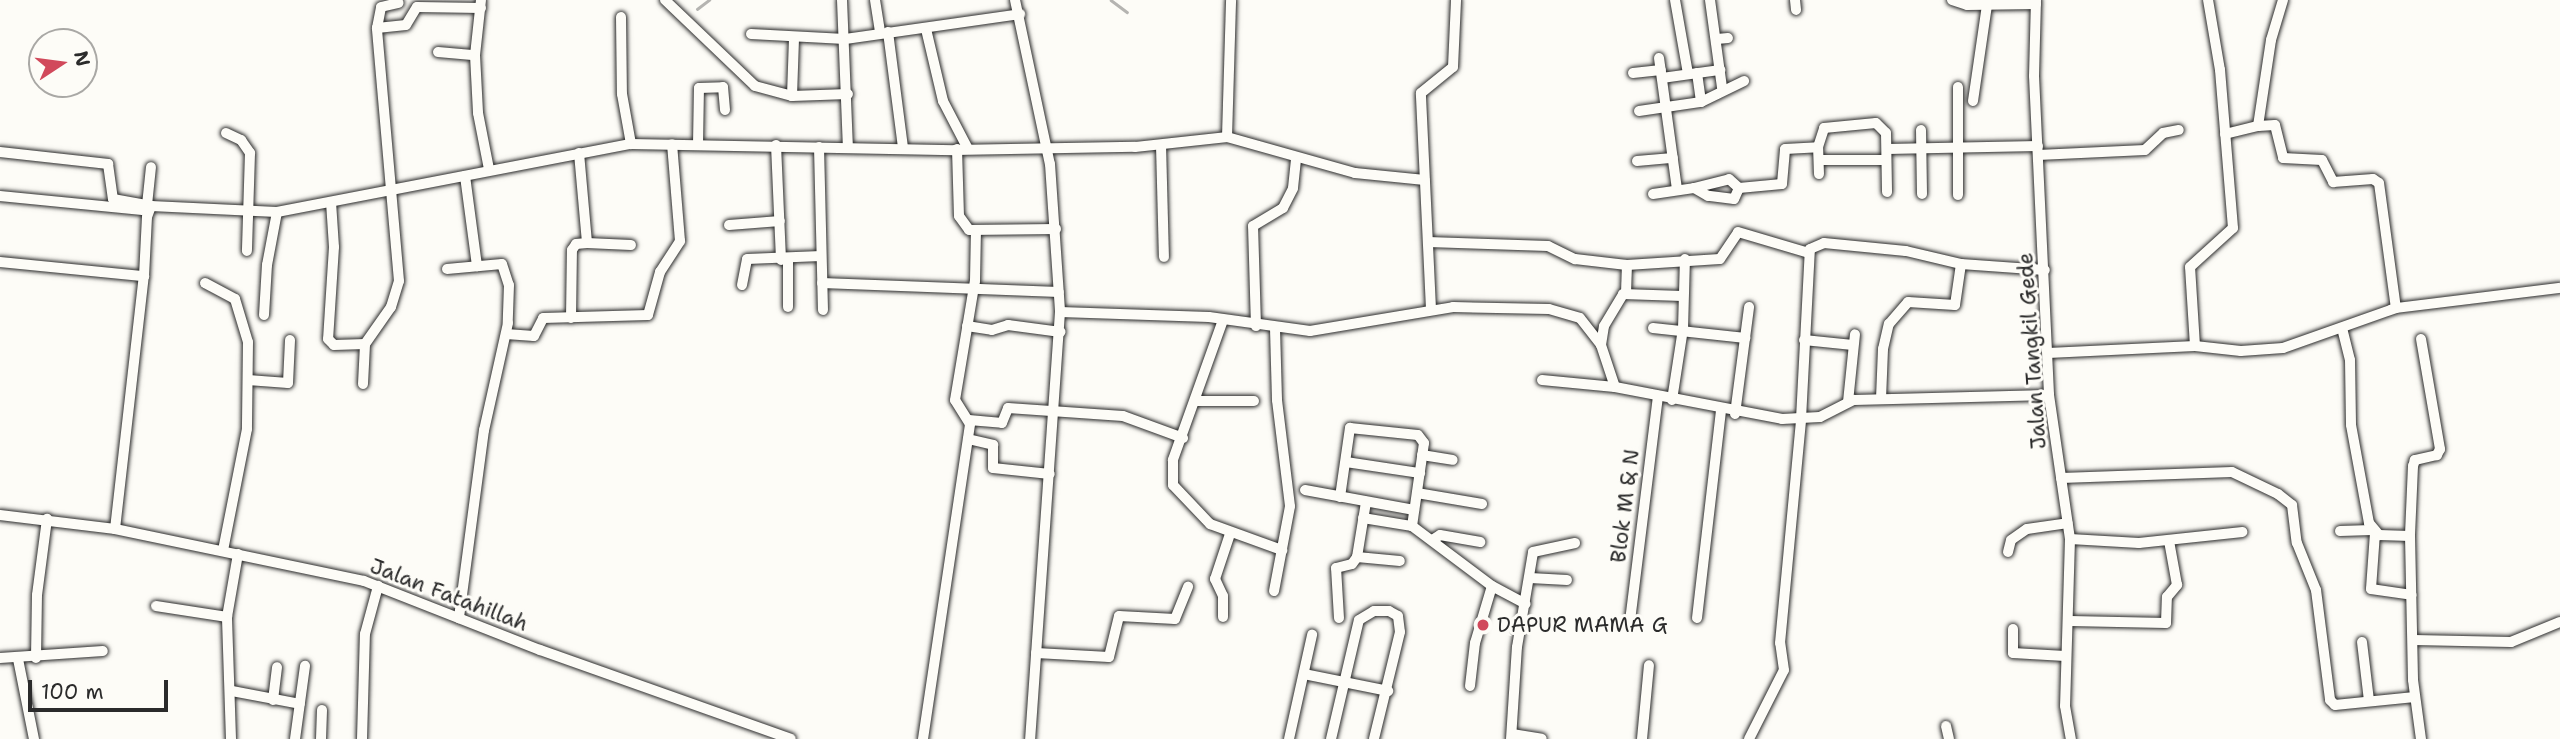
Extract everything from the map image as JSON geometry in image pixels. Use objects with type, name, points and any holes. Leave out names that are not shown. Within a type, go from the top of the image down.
[{"type":"street","points":[[665,0],[755,86],[792,96],[848,94]]},
{"type":"street","points":[[842,0],[848,94],[848,147]]},
{"type":"street","points":[[875,0],[884,33],[903,147]]},
{"type":"street","points":[[1015,0],[1047,146],[1056,229],[1060,312],[1051,474],[1030,739]]},
{"type":"street","points":[[1227,137],[1231,0]]},
{"type":"street","points":[[1431,310],[1421,93],[1453,67],[1455,0]]},
{"type":"street","points":[[1675,0],[1701,102]]},
{"type":"street","points":[[1952,0],[1987,5],[2036,2]]},
{"type":"street","points":[[2195,346],[2190,267],[2233,228],[2220,63],[2208,0]]},
{"type":"street","points":[[2258,126],[2271,40],[2283,0]]},
{"type":"street","points":[[363,384],[365,344],[398,291],[393,192],[382,125],[377,28],[381,6],[399,2]]},
{"type":"street","name":"Jalan Tangkil Gede","points":[[2036,2],[2038,151],[2049,395],[2070,539],[2070,621],[2065,656],[2065,706],[2071,739]]},
{"type":"street","points":[[377,28],[406,25],[417,7],[481,4],[475,55],[478,113],[489,169]]},
{"type":"street","points":[[1714,5],[1723,38],[1720,70],[1722,88]]},
{"type":"street","points":[[1973,101],[1987,5]]},
{"type":"street","points":[[751,34],[845,39],[1020,14]]},
{"type":"street","points":[[621,17],[621,86],[631,144]]},
{"type":"street","points":[[926,29],[943,101],[968,149]]},
{"type":"street","points":[[792,96],[794,38]]},
{"type":"street","points":[[438,52],[475,55]]},
{"type":"street","points":[[1659,58],[1677,190]]},
{"type":"street","points":[[1633,73],[1693,74],[1720,70]]},
{"type":"street","points":[[1639,111],[1667,110],[1701,102],[1722,88],[1744,81]]},
{"type":"street","points":[[698,144],[699,88],[723,87],[724,110]]},
{"type":"street","points":[[1958,87],[1958,195]]},
{"type":"street","points":[[1819,174],[1818,147],[1828,126],[1876,123],[1886,133],[1887,191]]},
{"type":"street","points":[[2225,134],[2275,125],[2283,158],[2322,160],[2333,182],[2373,179],[2379,183],[2396,308]]},
{"type":"street","points":[[1921,130],[1922,194]]},
{"type":"street","points":[[1819,160],[1887,155],[1921,148],[2145,150],[2163,133],[2179,130]]},
{"type":"street","points":[[226,132],[240,140],[250,153],[251,211],[247,251]]},
{"type":"street","points":[[0,196],[149,207],[277,212],[393,192],[489,169],[631,144],[968,149],[1161,145],[1227,137],[1296,158],[1381,177],[1425,180]]},
{"type":"street","points":[[506,334],[531,337],[542,318],[642,317],[649,313],[660,272],[680,241],[672,144]]},
{"type":"street","points":[[776,145],[788,307]]},
{"type":"street","points":[[1161,145],[1164,257]]},
{"type":"street","points":[[819,147],[823,310]]},
{"type":"street","points":[[1653,194],[1729,179],[1739,188],[1782,184],[1786,149],[1818,147]]},
{"type":"street","points":[[957,149],[960,216],[965,226],[976,230],[1056,229]]},
{"type":"street","points":[[0,152],[108,164],[113,199],[149,207]]},
{"type":"street","points":[[579,153],[587,243]]},
{"type":"street","points":[[1256,326],[1253,226],[1283,208],[1293,188],[1296,158]]},
{"type":"street","points":[[1637,161],[1673,158]]},
{"type":"street","points":[[115,529],[144,276],[151,167]]},
{"type":"street","points":[[465,176],[477,266]]},
{"type":"street","points":[[1693,188],[1708,196],[1734,199],[1739,188]]},
{"type":"street","points":[[331,202],[334,247],[328,340],[334,345],[365,344]]},
{"type":"street","points":[[264,314],[267,265],[277,212]]},
{"type":"street","points":[[729,225],[780,221]]},
{"type":"street","points":[[923,739],[968,439],[969,420],[955,400],[975,286],[976,230]]},
{"type":"street","points":[[1427,242],[1548,246],[1575,259],[1627,265],[1725,257],[1738,232],[1809,253]]},
{"type":"street","points":[[1749,739],[1779,685],[1783,659],[1788,530],[1801,419],[1809,253],[1814,246],[1824,243],[1906,251],[1961,264],[2045,270]]},
{"type":"street","points":[[571,318],[572,250],[576,244],[631,245]]},
{"type":"street","points":[[742,285],[747,260],[821,256]]},
{"type":"street","points":[[1672,400],[1684,329],[1682,296],[1685,259]]},
{"type":"street","points":[[0,262],[144,276]]},
{"type":"street","points":[[447,269],[500,263],[506,268],[506,334],[484,430],[459,618]]},
{"type":"street","points":[[1881,399],[1883,349],[1889,324],[1910,301],[1928,307],[1931,302],[1955,305],[1961,264]]},
{"type":"street","points":[[1601,345],[1609,317],[1626,293],[1627,265]]},
{"type":"street","points":[[205,283],[230,293],[238,303],[248,342],[242,464],[223,550]]},
{"type":"street","points":[[822,283],[975,286],[1059,292]]},
{"type":"street","points":[[2048,353],[2195,346],[2241,351],[2283,348],[2396,308],[2560,288]]},
{"type":"street","points":[[1626,293],[1682,296]]},
{"type":"street","points":[[1060,312],[1223,320],[1275,328],[1329,329],[1431,310],[1470,306],[1570,313],[1601,345],[1615,387]]},
{"type":"street","points":[[1735,414],[1749,307]]},
{"type":"street","points":[[1223,320],[1173,460],[1172,485],[1210,524],[1230,534],[1282,550]]},
{"type":"street","points":[[967,326],[992,330],[1006,325],[1060,332]]},
{"type":"street","points":[[1275,328],[1277,400],[1290,506],[1275,591]]},
{"type":"street","points":[[1653,328],[1684,329],[1745,338]]},
{"type":"street","points":[[2342,328],[2350,360],[2352,436],[2373,531],[2371,589],[2412,595]]},
{"type":"street","points":[[2421,339],[2440,449],[2437,455],[2415,460],[2410,536],[2415,697],[2421,739]]},
{"type":"street","points":[[248,380],[288,383],[290,340]]},
{"type":"street","points":[[1804,340],[1854,340],[1848,401]]},
{"type":"street","points":[[1542,380],[1615,387],[1735,414],[1801,419],[1820,416],[1848,401],[2049,395]]},
{"type":"street","name":"Blok M & N","points":[[1630,621],[1658,397]]},
{"type":"street","points":[[1195,401],[1254,401]]},
{"type":"street","points":[[969,420],[1002,423],[1008,408],[1123,416],[1182,438]]},
{"type":"street","points":[[1697,618],[1721,410]]},
{"type":"street","points":[[1340,497],[1352,426],[1418,435],[1424,439],[1412,526]]},
{"type":"street","points":[[968,439],[993,445],[993,468],[1051,474]]},
{"type":"street","points":[[1422,455],[1452,460]]},
{"type":"street","points":[[1346,461],[1420,473]]},
{"type":"street","points":[[2061,478],[2232,472],[2285,499],[2292,505],[2297,543],[2316,590],[2326,693],[2335,705],[2415,697]]},
{"type":"street","points":[[1305,490],[1414,510]]},
{"type":"street","points":[[1417,493],[1482,504]]},
{"type":"street","points":[[1339,618],[1336,568],[1352,565],[1357,557],[1366,502]]},
{"type":"street","name":"Jalan Fatahillah","points":[[0,515],[115,529],[223,550],[379,586],[459,618],[791,739]]},
{"type":"street","points":[[1363,518],[1412,526],[1433,539],[1492,586],[1526,604]]},
{"type":"street","points":[[36,658],[37,595],[47,519]]},
{"type":"street","points":[[2008,552],[2011,540],[2027,529],[2068,523]]},
{"type":"street","points":[[2340,531],[2373,531],[2410,536]]},
{"type":"street","points":[[2070,539],[2169,541],[2242,532]]},
{"type":"street","points":[[1223,617],[1223,596],[1215,579],[1230,534]]},
{"type":"street","points":[[1433,539],[1440,535],[1480,542]]},
{"type":"street","points":[[2070,621],[2166,623],[2167,597],[2177,585],[2169,541]]},
{"type":"street","points":[[1542,739],[1512,737],[1517,647],[1535,550],[1575,544]]},
{"type":"street","points":[[230,739],[232,691],[227,617],[238,554]]},
{"type":"street","points":[[1357,557],[1400,561]]},
{"type":"street","points":[[1530,578],[1567,580]]},
{"type":"street","points":[[362,739],[365,634],[379,586]]},
{"type":"street","points":[[1036,653],[1109,657],[1119,616],[1175,619],[1188,586]]},
{"type":"street","points":[[1470,686],[1475,643],[1492,586]]},
{"type":"street","points":[[156,606],[227,617]]},
{"type":"street","points":[[1331,739],[1359,620],[1374,611],[1389,611],[1398,617],[1400,632],[1388,691],[1374,739]]},
{"type":"street","points":[[2414,640],[2511,642],[2560,622]]},
{"type":"street","points":[[2013,629],[2013,653],[2065,656]]},
{"type":"street","points":[[1289,739],[1312,635]]},
{"type":"street","points":[[2362,642],[2369,701]]},
{"type":"street","points":[[0,658],[36,658],[103,651]]},
{"type":"street","points":[[18,659],[34,739]]},
{"type":"street","points":[[1642,739],[1649,665]]},
{"type":"street","points":[[295,739],[305,666]]},
{"type":"street","points":[[273,700],[277,667]]},
{"type":"street","points":[[1304,674],[1388,691]]},
{"type":"street","points":[[232,691],[300,704]]},
{"type":"street","points":[[321,739],[322,710]]},
{"type":"street","points":[[1946,726],[1949,739]]},
{"type":"waterway","points":[[697,9],[709,0]]},
{"type":"waterway","points":[[1111,0],[1127,12]]},
{"type":"place","name":"DAPUR MAMA G","points":[[1483,625]]}]
